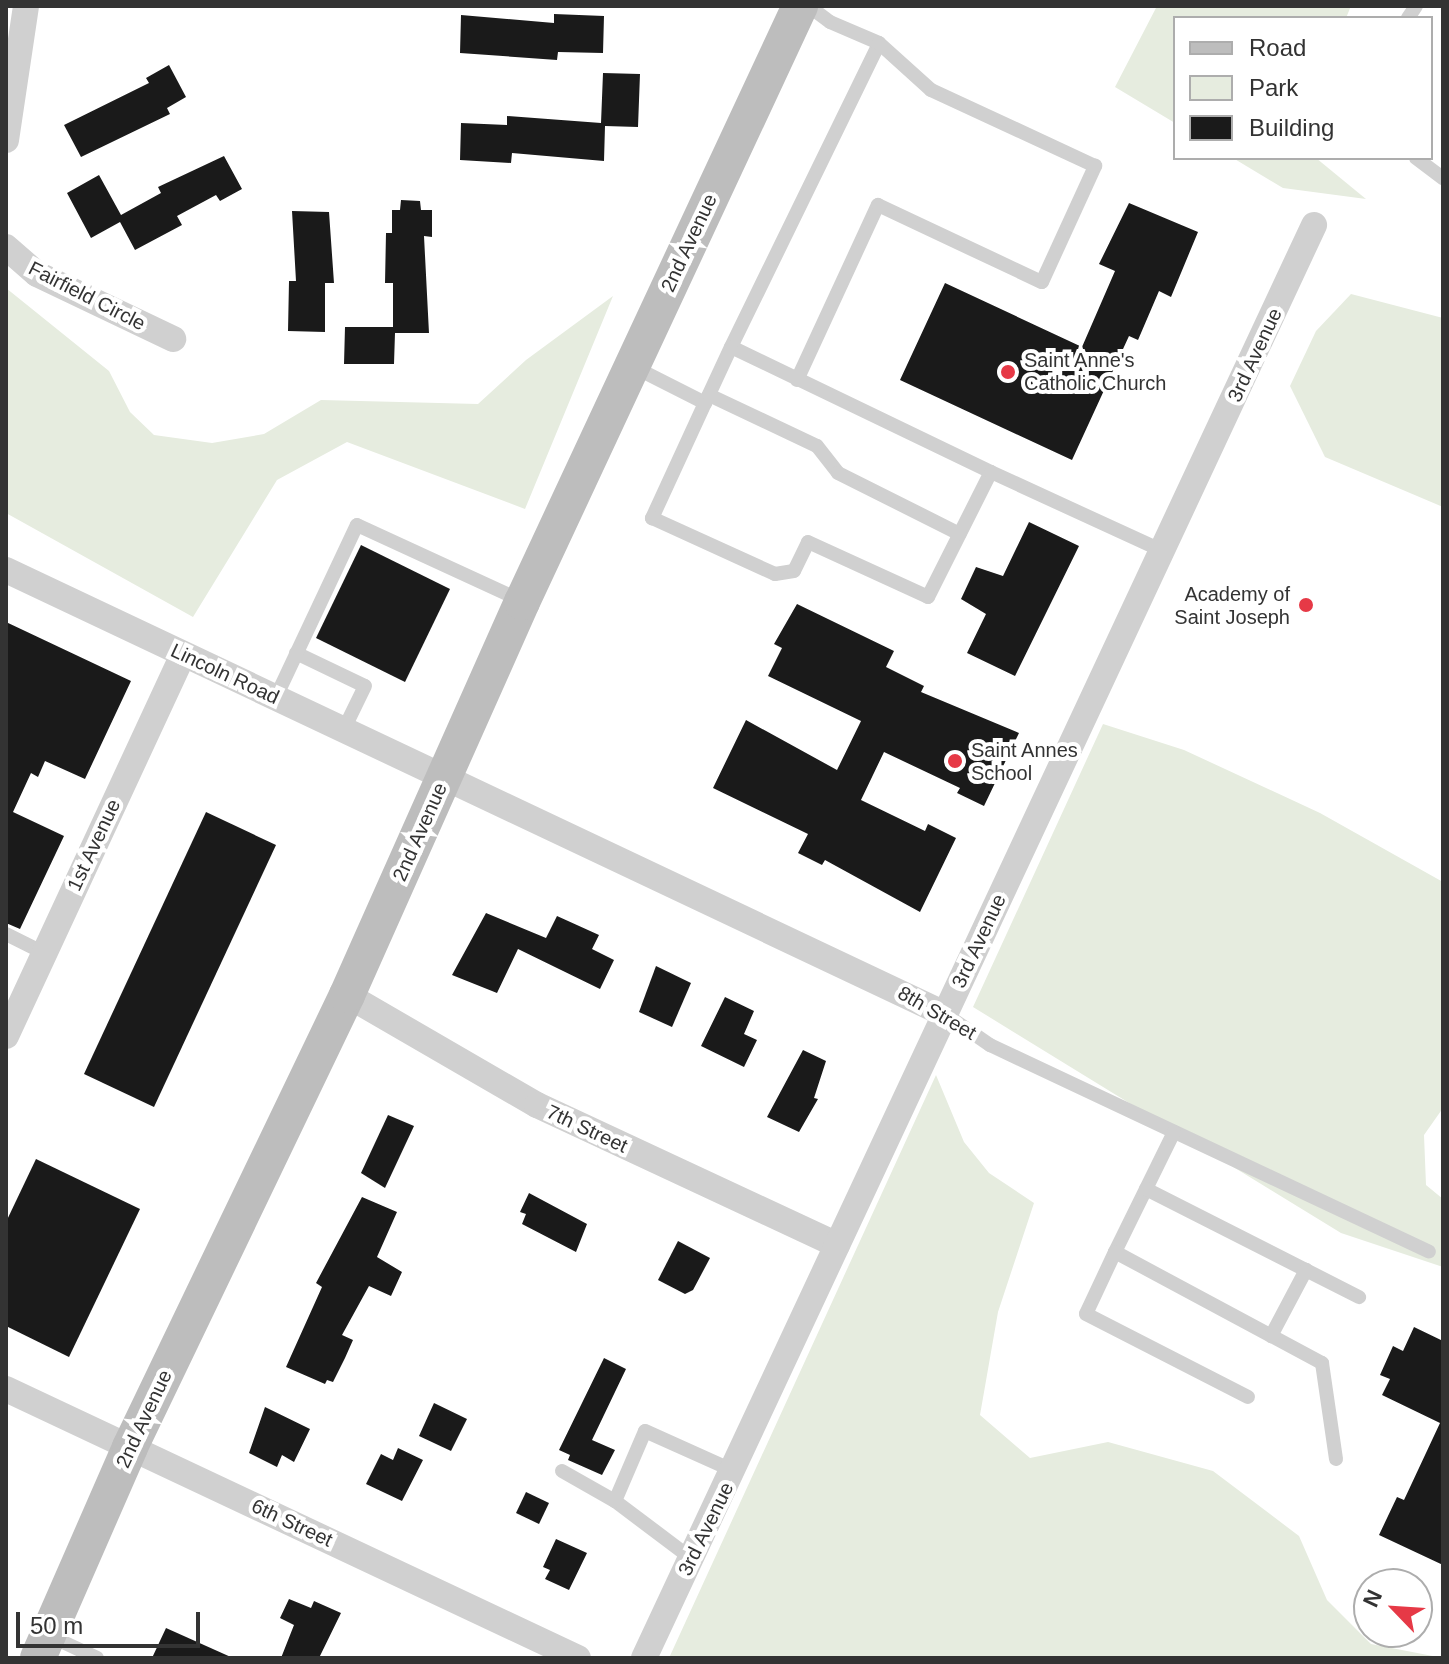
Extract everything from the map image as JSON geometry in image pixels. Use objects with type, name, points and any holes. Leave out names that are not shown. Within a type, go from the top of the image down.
[{"type":"street","points":[[6,140],[26,6]]},
{"type":"street","name":"2nd Avenue","points":[[43,1647],[130,1447],[347,995],[522,602],[800,6]]},
{"type":"street","name":"3rd Avenue","points":[[644,1658],[1314,225]]},
{"type":"street","name":"Fairfield Circle","points":[[6,247],[37,274],[173,339]]},
{"type":"street","name":"Lincoln Road","points":[[6,570],[444,777]]},
{"type":"street","name":"1st Avenue","points":[[6,1036],[183,655]]},
{"type":"street","name":"8th Street","points":[[444,777],[945,1014]]},
{"type":"street","name":"7th Street","points":[[347,995],[537,1105],[837,1245]]},
{"type":"street","name":"6th Street","points":[[6,1389],[578,1658]]},
{"type":"lane","points":[[797,380],[878,205],[1042,282],[1095,166],[931,90],[879,43],[830,22],[809,6]]},
{"type":"lane","points":[[879,43],[731,347],[652,518],[775,574],[794,571],[808,542],[928,597],[991,472]]},
{"type":"lane","points":[[1419,160],[1443,178]]},
{"type":"lane","points":[[731,347],[1163,551]]},
{"type":"lane","points":[[632,366],[817,446],[832,459],[838,473],[960,534]]},
{"type":"lane","points":[[276,697],[357,525],[522,602]]},
{"type":"lane","points":[[296,653],[365,686],[344,729]]},
{"type":"lane","points":[[6,934],[44,953]]},
{"type":"lane","name":"8th Street","points":[[945,1014],[990,1045],[1429,1252]]},
{"type":"lane","points":[[1174,1132],[1086,1314],[1248,1397]]},
{"type":"lane","points":[[1146,1189],[1359,1297]]},
{"type":"lane","points":[[1115,1252],[1322,1363],[1336,1459]]},
{"type":"lane","points":[[1271,1336],[1306,1270]]},
{"type":"lane","points":[[615,1501],[645,1431],[734,1471]]},
{"type":"lane","points":[[562,1471],[615,1501],[692,1559]]},
{"type":"lane","points":[[43,1647],[97,1658]]},
{"type":"green space","points":[[1157,6],[1351,6],[1347,16],[1173,16],[1173,122],[1115,87]]},
{"type":"green space","points":[[1236,160],[1318,160],[1366,199],[1283,188]]},
{"type":"green space","points":[[6,288],[109,371],[130,412],[154,435],[212,443],[264,434],[321,400],[478,404],[526,360],[613,296],[525,509],[347,442],[277,480],[193,617],[6,513]]},
{"type":"green space","points":[[1351,294],[1443,318],[1443,507],[1325,457],[1290,386],[1316,331]]},
{"type":"green space","points":[[1103,724],[1184,750],[1320,813],[1443,882],[1443,1108],[1424,1135],[1426,1185],[1443,1199],[1443,1267],[1341,1233],[973,1007]]},
{"type":"green space","points":[[936,1075],[964,1142],[989,1173],[1034,1203],[998,1312],[980,1415],[1030,1458],[1108,1442],[1213,1471],[1299,1536],[1327,1600],[1353,1626],[1353,1648],[1392,1648],[1443,1658],[669,1658]]},
{"type":"building","points":[[554,14],[604,16],[603,53],[558,52],[557,60],[460,53],[461,15],[554,23]]},
{"type":"building","points":[[169,65],[186,97],[167,108],[170,114],[81,157],[64,125],[149,83],[146,78]]},
{"type":"building","points":[[603,73],[640,74],[638,127],[605,126],[604,161],[512,153],[511,163],[460,160],[461,123],[507,125],[507,116],[601,123]]},
{"type":"building","points":[[224,156],[242,189],[220,201],[216,195],[177,216],[182,225],[135,250],[120,222],[91,238],[67,193],[99,175],[121,215],[161,193],[158,187]]},
{"type":"building","points":[[401,200],[420,201],[421,210],[432,210],[432,237],[424,236],[429,333],[395,333],[394,364],[344,364],[345,327],[393,327],[393,283],[385,283],[386,233],[392,233],[392,210],[400,210]]},
{"type":"building","name":"Saint Anne's Catholic Church","points":[[1129,203],[1198,232],[1171,297],[1159,291],[1138,340],[1129,336],[1072,460],[900,380],[945,283],[1082,347],[1115,271],[1099,264]]},
{"type":"building","points":[[292,211],[329,212],[334,283],[325,283],[325,332],[288,331],[289,281],[296,281]]},
{"type":"building","points":[[1029,522],[1079,546],[1015,676],[967,653],[986,614],[961,599],[976,567],[1003,576]]},
{"type":"building","points":[[361,545],[450,589],[405,682],[316,638]]},
{"type":"building","name":"Saint Annes School","points":[[797,604],[894,651],[886,667],[924,686],[921,692],[1019,733],[984,806],[957,793],[960,788],[884,752],[861,800],[925,831],[928,824],[956,838],[920,912],[825,860],[822,865],[798,853],[808,834],[713,788],[746,720],[837,770],[861,721],[768,676],[782,648],[774,644]]},
{"type":"building","points":[[6,622],[131,681],[85,779],[45,761],[38,777],[31,773],[13,812],[64,836],[20,929],[6,923]]},
{"type":"building","points":[[206,812],[276,845],[154,1107],[84,1074]]},
{"type":"building","points":[[486,913],[546,938],[557,916],[599,935],[592,949],[614,960],[600,989],[518,949],[497,993],[452,975]]},
{"type":"building","points":[[656,966],[691,983],[672,1027],[639,1012]]},
{"type":"building","points":[[725,997],[754,1011],[744,1034],[757,1040],[744,1067],[701,1046]]},
{"type":"building","points":[[803,1050],[826,1061],[814,1098],[818,1099],[799,1132],[767,1117]]},
{"type":"building","points":[[388,1115],[414,1126],[385,1188],[361,1173]]},
{"type":"building","points":[[36,1159],[140,1209],[69,1357],[6,1326],[6,1222]]},
{"type":"building","points":[[529,1193],[587,1224],[576,1252],[522,1224],[526,1214],[520,1212]]},
{"type":"building","points":[[362,1197],[397,1212],[377,1257],[402,1272],[391,1296],[369,1286],[342,1335],[353,1340],[345,1358],[333,1382],[327,1380],[325,1384],[286,1367],[322,1287],[316,1283]]},
{"type":"building","points":[[678,1241],[710,1258],[693,1290],[685,1294],[658,1280]]},
{"type":"building","points":[[1414,1327],[1443,1341],[1443,1565],[1379,1535],[1397,1497],[1404,1500],[1440,1423],[1382,1395],[1390,1379],[1380,1375],[1393,1346],[1403,1351]]},
{"type":"building","points":[[604,1358],[626,1369],[592,1440],[615,1450],[602,1475],[568,1460],[570,1455],[559,1450]]},
{"type":"building","points":[[434,1403],[467,1419],[451,1451],[419,1436]]},
{"type":"building","points":[[265,1407],[310,1429],[294,1462],[282,1455],[277,1467],[249,1453]]},
{"type":"building","points":[[398,1448],[423,1460],[402,1501],[366,1484],[381,1454],[393,1460]]},
{"type":"building","points":[[526,1492],[549,1503],[539,1524],[516,1513]]},
{"type":"building","points":[[556,1539],[587,1553],[569,1590],[545,1579],[550,1570],[543,1567]]},
{"type":"building","points":[[289,1599],[311,1608],[314,1601],[341,1613],[319,1658],[281,1658],[294,1625],[280,1618]]},
{"type":"building","points":[[166,1628],[233,1658],[152,1658]]},
{"type":"place","name":"Saint Anne's Catholic Church","points":[[1008,372]]},
{"type":"place","name":"Academy of Saint Joseph","points":[[1306,605]]},
{"type":"place","name":"Saint Annes School","points":[[955,761]]}]
